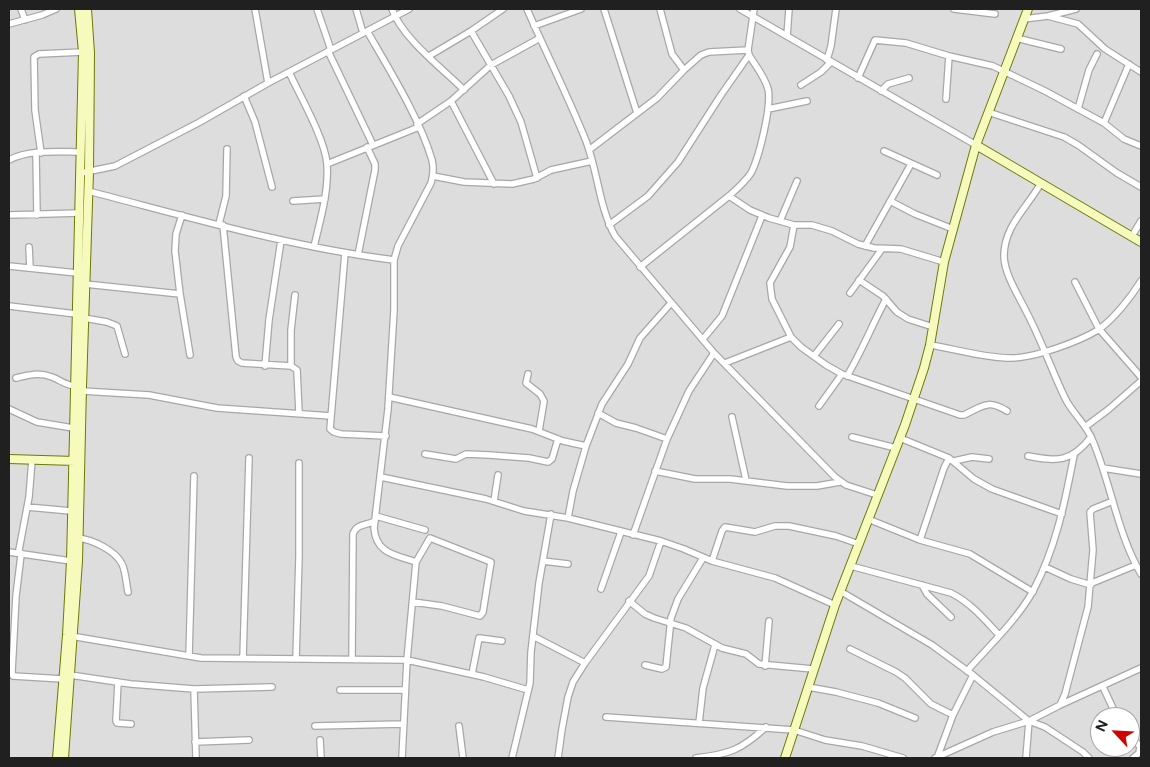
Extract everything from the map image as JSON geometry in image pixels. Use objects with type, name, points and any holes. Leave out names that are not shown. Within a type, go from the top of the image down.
[{"type":"main road","points":[[57,758],[63,679],[70,636],[78,538],[73,428],[74,386],[80,316],[85,284],[88,191],[81,152],[83,52],[79,9]]},
{"type":"main road","points":[[64,758],[70,675],[71,511],[82,391],[77,273],[80,213],[85,172],[90,53],[87,9]]},
{"type":"main road","points":[[785,758],[840,591],[914,399],[930,345],[944,262],[976,145],[1028,9]]},
{"type":"main road","points":[[976,145],[1141,242]]},
{"type":"main road","points":[[9,459],[76,461]]},
{"type":"street","points":[[20,9],[25,20]]},
{"type":"street","points":[[9,24],[56,9]]},
{"type":"street","points":[[255,9],[268,83]]},
{"type":"street","points":[[317,9],[330,50],[370,146],[375,164],[376,170],[358,255]]},
{"type":"street","points":[[356,9],[365,32],[418,125],[432,160],[433,176],[398,246],[394,260],[394,310],[386,436],[375,519],[375,538],[380,546],[387,552],[416,562]]},
{"type":"street","points":[[392,9],[406,33],[464,90]]},
{"type":"street","points":[[85,172],[115,166],[409,9]]},
{"type":"street","points":[[429,56],[503,9]]},
{"type":"street","points":[[526,9],[589,150],[609,225],[640,267],[714,353],[840,482],[877,495]]},
{"type":"street","points":[[534,26],[581,9]]},
{"type":"street","points":[[604,9],[637,113]]},
{"type":"street","points":[[660,9],[672,54],[684,70]]},
{"type":"street","points":[[740,9],[881,92],[976,145]]},
{"type":"street","points":[[609,225],[648,196],[678,162],[748,52],[754,9]]},
{"type":"street","points":[[787,36],[789,9]]},
{"type":"street","points":[[801,85],[821,72],[829,61],[836,9]]},
{"type":"street","points":[[954,9],[995,14]]},
{"type":"street","points":[[1024,19],[1048,16],[1076,9]]},
{"type":"street","points":[[1048,16],[1078,24],[1105,49],[1141,72]]},
{"type":"street","points":[[471,31],[509,96],[521,122],[537,178]]},
{"type":"street","points":[[327,164],[418,125],[451,101],[491,66],[540,38]]},
{"type":"street","points":[[1016,38],[1061,49]]},
{"type":"street","points":[[858,78],[875,40],[906,43],[949,56],[982,63],[1004,71],[1104,123],[1124,139],[1141,146]]},
{"type":"street","points":[[38,214],[39,153],[35,110],[34,57],[39,54],[83,52]]},
{"type":"street","points":[[589,150],[667,89],[701,55],[709,52],[748,52]]},
{"type":"street","points":[[640,267],[730,196],[746,179],[755,164],[768,110],[769,98],[765,80],[748,52]]},
{"type":"street","points":[[1078,109],[1089,70],[1098,54]]},
{"type":"street","points":[[946,99],[949,56]]},
{"type":"street","points":[[1104,123],[1129,64]]},
{"type":"street","points":[[289,72],[319,137],[327,164],[325,198],[314,247]]},
{"type":"street","points":[[881,92],[888,84],[909,78]]},
{"type":"street","points":[[244,96],[256,122],[272,187]]},
{"type":"street","points":[[768,110],[807,100]]},
{"type":"street","points":[[451,101],[494,184]]},
{"type":"street","points":[[988,112],[1064,138],[1141,187]]},
{"type":"street","points":[[227,149],[226,196],[221,224],[236,358],[242,363],[265,366],[292,366],[297,370],[299,413]]},
{"type":"street","points":[[884,151],[937,175]]},
{"type":"street","points":[[9,160],[39,153],[81,152]]},
{"type":"street","points":[[433,176],[464,182],[512,184],[537,178],[551,170],[592,162]]},
{"type":"street","points":[[864,246],[911,164]]},
{"type":"street","points":[[780,221],[797,181]]},
{"type":"street","points":[[1041,184],[1032,199],[1012,224],[1004,248],[1006,270],[1065,398],[1091,437],[1136,565],[1141,574]]},
{"type":"street","points":[[88,191],[281,240],[345,253],[394,260]]},
{"type":"street","points":[[730,196],[762,216],[794,225],[812,226],[832,231],[864,246],[882,249],[901,248],[944,262]]},
{"type":"street","points":[[294,201],[325,198]]},
{"type":"street","points":[[890,201],[915,214],[953,229]]},
{"type":"street","points":[[9,215],[80,213]]},
{"type":"street","points":[[182,215],[175,242],[180,294],[190,355]]},
{"type":"street","points":[[703,339],[722,316],[762,216]]},
{"type":"street","points":[[1132,236],[1141,221]]},
{"type":"street","points":[[794,225],[790,247],[770,283],[772,299],[791,337],[826,365],[845,375],[960,415],[988,404],[997,405],[1007,411]]},
{"type":"street","points":[[265,366],[269,320],[281,240]]},
{"type":"street","points":[[29,247],[30,268]]},
{"type":"street","points":[[850,293],[882,249]]},
{"type":"street","points":[[345,253],[330,429],[334,432],[386,436]]},
{"type":"street","points":[[9,266],[77,273]]},
{"type":"street","points":[[859,280],[886,299],[897,312],[908,319],[933,327]]},
{"type":"street","points":[[1074,282],[1099,329],[1141,379],[1109,409],[1085,427]]},
{"type":"street","points":[[930,345],[1005,358],[1028,357],[1045,352],[1099,329],[1119,310],[1141,282]]},
{"type":"street","points":[[85,284],[180,294]]},
{"type":"street","points":[[292,366],[291,330],[295,295]]},
{"type":"street","points":[[819,406],[861,354],[886,299]]},
{"type":"street","points":[[568,518],[573,491],[586,446],[602,404],[628,364],[640,338],[671,303]]},
{"type":"street","points":[[9,306],[80,316],[117,326],[125,354]]},
{"type":"street","points":[[814,356],[839,324]]},
{"type":"street","points":[[725,363],[791,337]]},
{"type":"street","points":[[633,535],[667,439],[690,391],[714,353]]},
{"type":"street","points":[[16,378],[37,374],[52,377],[63,384],[74,386]]},
{"type":"street","points":[[528,374],[526,383],[540,394],[544,401],[539,431]]},
{"type":"street","points":[[82,391],[149,395],[217,408],[332,416]]},
{"type":"street","points":[[388,397],[539,431],[558,439],[586,446]]},
{"type":"street","points":[[9,409],[37,422],[73,428]]},
{"type":"street","points":[[598,413],[616,424],[636,428],[667,439]]},
{"type":"street","points":[[732,417],[746,480]]},
{"type":"street","points":[[852,437],[896,448]]},
{"type":"street","points":[[1028,456],[1062,459],[1074,455],[1091,437]]},
{"type":"street","points":[[900,438],[952,460],[974,478],[992,489],[1062,514]]},
{"type":"street","points":[[425,454],[456,459],[466,454],[489,454],[530,458],[548,462],[552,459],[558,439]]},
{"type":"street","points":[[967,670],[999,635],[1033,592],[1051,551],[1062,514],[1074,455]]},
{"type":"street","points":[[952,460],[972,457],[989,459]]},
{"type":"street","points":[[243,658],[249,458]]},
{"type":"street","points":[[32,460],[27,507],[19,550],[21,555],[16,596],[12,672],[13,676],[63,679]]},
{"type":"street","points":[[920,540],[952,460]]},
{"type":"street","points":[[296,659],[299,463]]},
{"type":"street","points":[[1103,468],[1141,474]]},
{"type":"street","points":[[655,471],[695,480],[746,480],[787,486],[817,486],[840,482]]},
{"type":"street","points":[[494,501],[498,475]]},
{"type":"street","points":[[189,656],[194,476]]},
{"type":"street","points":[[381,477],[494,501],[524,510],[551,514],[661,541],[712,561],[775,578],[835,605]]},
{"type":"street","points":[[1060,705],[1066,694],[1088,608],[1093,550],[1090,512],[1093,508],[1113,501]]},
{"type":"street","points":[[27,507],[71,511]]},
{"type":"street","points":[[512,758],[528,690],[533,636],[551,514]]},
{"type":"street","points":[[352,659],[353,534],[355,528],[375,519],[425,530]]},
{"type":"street","points":[[868,519],[920,540],[970,554],[1033,592]]},
{"type":"street","points":[[712,561],[722,531],[725,528],[755,532],[775,526],[788,526],[836,536],[859,544]]},
{"type":"street","points":[[601,589],[621,532]]},
{"type":"street","points":[[78,538],[95,543],[112,553],[121,562],[128,592]]},
{"type":"street","points":[[402,758],[407,660],[416,562],[430,538],[489,561],[491,564],[483,612],[480,616],[442,606],[413,602]]},
{"type":"street","points":[[558,758],[568,697],[573,682],[585,662],[649,576],[661,541]]},
{"type":"street","points":[[9,552],[71,561]]},
{"type":"street","points":[[645,665],[662,669],[666,667],[670,624],[678,599],[703,558]]},
{"type":"street","points":[[543,561],[568,564]]},
{"type":"street","points":[[1045,567],[1071,579],[1091,584],[1136,565]]},
{"type":"street","points":[[851,566],[952,593],[973,607],[999,635]]},
{"type":"street","points":[[922,585],[927,594],[951,617]]},
{"type":"street","points":[[840,591],[925,641],[967,670],[1029,722],[1045,727],[1089,758]]},
{"type":"street","points":[[629,601],[645,614],[693,631],[715,645],[746,654],[757,664],[813,669]]},
{"type":"street","points":[[765,666],[769,621]]},
{"type":"street","points":[[70,636],[189,656],[407,660],[472,674],[528,690]]},
{"type":"street","points":[[533,636],[585,662]]},
{"type":"street","points":[[472,674],[479,638],[502,641]]},
{"type":"street","points":[[699,723],[703,688],[715,645]]},
{"type":"street","points":[[850,649],[896,672],[905,678],[931,704],[953,715]]},
{"type":"street","points":[[936,758],[993,732],[1029,722],[1060,705],[1141,668]]},
{"type":"street","points":[[70,675],[118,682],[194,689],[272,687]]},
{"type":"street","points":[[936,758],[953,715],[973,675]]},
{"type":"street","points":[[118,682],[116,721],[117,723],[131,724]]},
{"type":"street","points":[[808,687],[878,703],[915,718]]},
{"type":"street","points":[[1103,687],[1112,707]]},
{"type":"street","points":[[194,689],[196,758]]},
{"type":"street","points":[[340,690],[405,690]]},
{"type":"street","points":[[1066,694],[1071,701]]},
{"type":"street","points":[[606,717],[794,730],[825,740],[862,746],[904,758]]},
{"type":"street","points":[[1026,758],[1029,722]]},
{"type":"street","points":[[315,726],[404,724]]},
{"type":"street","points":[[459,726],[463,758]]},
{"type":"street","points":[[696,758],[716,756],[738,750],[766,727]]},
{"type":"street","points":[[195,742],[249,740]]},
{"type":"street","points":[[320,740],[321,758]]},
{"type":"shaded area","points":[[9,9],[1141,9],[1141,758],[9,758]]}]
